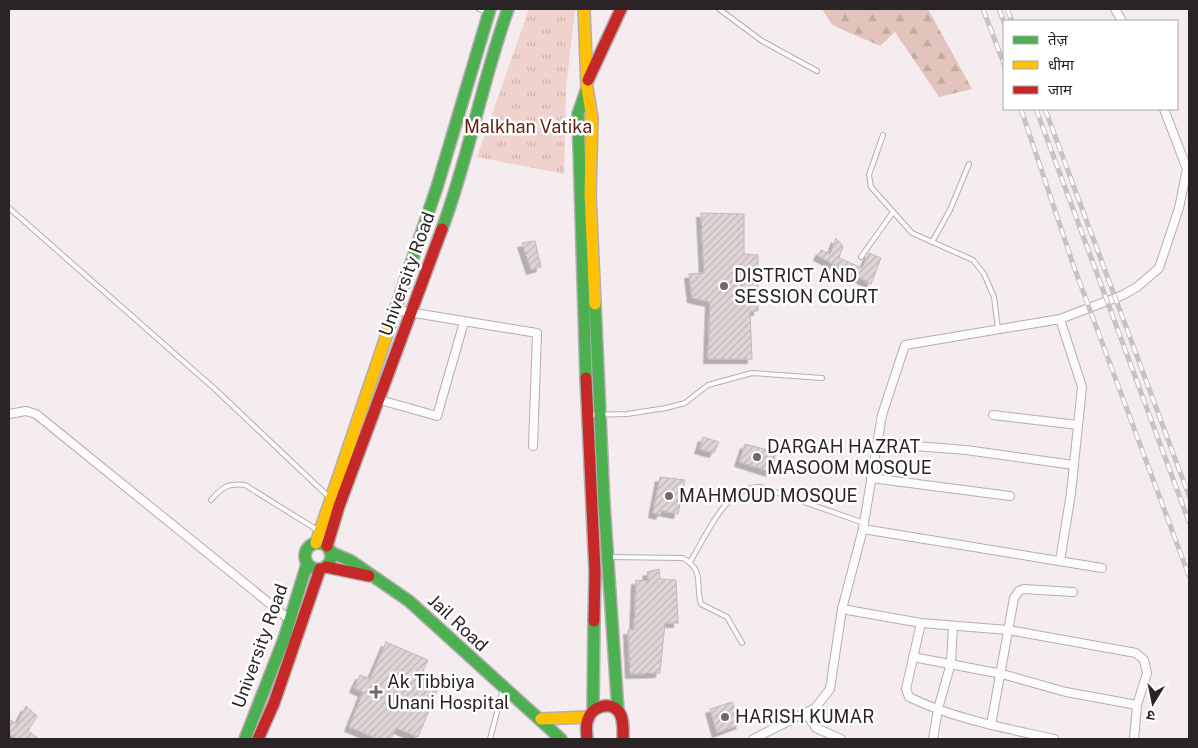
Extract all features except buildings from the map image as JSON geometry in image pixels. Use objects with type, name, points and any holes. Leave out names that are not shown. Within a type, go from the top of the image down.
[{"type":"main road","name":"University Road","points":[[324,547],[412,314],[457,188],[492,54],[508,9]]},
{"type":"main road","points":[[584,9],[587,85],[592,118],[590,194],[604,504],[618,711],[622,719],[623,739]]},
{"type":"main road","points":[[587,739],[590,713],[595,572],[587,415],[578,114],[587,85],[621,9]]},
{"type":"main road","name":"University Road","points":[[324,547],[319,532],[437,187],[486,10]]},
{"type":"main road","points":[[324,547],[330,562],[323,568],[313,568],[307,564],[306,552],[308,548],[324,547]]},
{"type":"main road","name":"Jail Road","points":[[324,547],[350,561],[409,602],[503,689],[541,718],[561,739]]},
{"type":"main road","name":"University Road","points":[[245,739],[290,620],[307,564]]},
{"type":"main road","name":"University Road","points":[[258,739],[274,703],[323,568]]},
{"type":"main road","name":"Jail Road","points":[[323,568],[371,576]]},
{"type":"main road","points":[[541,718],[590,713],[601,706],[611,706],[618,711]]},
{"type":"street","points":[[754,739],[815,708],[830,689],[842,609],[863,526],[882,415],[905,345],[1060,319],[1137,287],[1159,268],[1179,208],[1187,169],[1164,110]]},
{"type":"street","points":[[1179,208],[1189,197]]},
{"type":"street","points":[[396,310],[537,333],[533,446]]},
{"type":"street","points":[[1060,319],[1082,387],[1074,465],[1060,561]]},
{"type":"street","points":[[380,400],[437,416],[464,322]]},
{"type":"street","points":[[9,414],[26,411],[36,414],[290,620]]},
{"type":"street","points":[[993,415],[1078,425]]},
{"type":"street","points":[[878,443],[966,450],[1074,465]]},
{"type":"street","points":[[872,478],[1010,496]]},
{"type":"street","points":[[863,526],[1102,568]]},
{"type":"street","points":[[991,724],[1002,674],[1012,606],[1019,591],[1035,589],[1073,592]]},
{"type":"street","points":[[842,609],[921,623],[1008,630],[1136,653],[1144,660],[1146,673],[1137,705],[1134,739]]},
{"type":"street","points":[[921,623],[906,689],[909,697],[938,709],[1054,739]]},
{"type":"street","points":[[933,739],[938,709],[951,663],[953,626]]},
{"type":"street","points":[[914,657],[1002,674],[1066,692],[1137,705]]},
{"type":"street","points":[[806,713],[816,728],[842,739]]},
{"type":"lane","points":[[719,9],[762,41],[817,70]]},
{"type":"lane","points":[[883,135],[869,175],[871,186],[912,233],[972,260],[984,274],[994,296],[998,329]]},
{"type":"lane","points":[[932,242],[950,210],[969,164]]},
{"type":"lane","points":[[9,208],[216,390],[330,498]]},
{"type":"lane","points":[[861,257],[893,212]]},
{"type":"lane","points":[[587,415],[626,414],[685,403],[708,385],[752,372],[822,378]]},
{"type":"lane","points":[[211,500],[226,486],[234,483],[245,485],[319,532]]},
{"type":"lane","points":[[690,562],[729,498],[744,488],[761,487],[863,526]]},
{"type":"lane","points":[[609,557],[683,558],[694,564],[698,575],[698,594],[701,604],[727,617],[742,643]]},
{"type":"lane","points":[[490,739],[503,689]]},
{"type":"green space","name":"Malkhan Vatika","points":[[529,9],[575,9],[566,88],[564,174],[477,157]]},
{"type":"green space","points":[[822,9],[928,9],[972,89],[939,97],[895,32],[880,46],[832,25]]},
{"type":"railway","points":[[983,9],[1003,61]]},
{"type":"railway","points":[[999,9],[1003,20]]},
{"type":"railway","points":[[1007,9],[1012,20]]},
{"type":"railway","points":[[1021,110],[1074,267],[1189,576]]},
{"type":"railway","points":[[1036,110],[1189,522]]},
{"type":"railway","points":[[1045,110],[1189,496]]},
{"type":"traffic: fast","points":[[406,278],[437,187],[490,9]]},
{"type":"traffic: fast","points":[[442,229],[452,202],[508,9]]},
{"type":"traffic: fast","points":[[586,378],[578,114],[587,88]]},
{"type":"traffic: fast","points":[[595,304],[604,504],[618,711]]},
{"type":"traffic: fast","points":[[318,543],[327,547],[331,556],[327,565],[318,569],[309,565],[305,556],[309,547],[318,543]]},
{"type":"traffic: fast","points":[[330,552],[351,561],[409,601],[561,739]]},
{"type":"traffic: fast","points":[[245,739],[284,639],[307,564]]},
{"type":"traffic: fast","points":[[593,709],[594,621]]},
{"type":"traffic: slow","points":[[584,9],[587,88],[592,118],[590,194],[595,304]]},
{"type":"traffic: slow","points":[[316,543],[406,278]]},
{"type":"traffic: slow","points":[[541,719],[588,717]]},
{"type":"traffic: jam","points":[[588,80],[621,9]]},
{"type":"traffic: jam","points":[[327,546],[339,506],[442,229]]},
{"type":"traffic: jam","points":[[586,378],[595,572],[594,621]]},
{"type":"traffic: jam","points":[[326,567],[369,576]]},
{"type":"traffic: jam","points":[[258,739],[274,703],[320,569]]},
{"type":"traffic: jam","points":[[587,739],[588,719],[593,711],[602,706],[611,706],[621,715],[623,739]]},
{"type":"place","name":"DISTRICT AND SESSION COURT","points":[[724,286]]},
{"type":"place","name":"DARGAH HAZRAT MASOOM MOSQUE","points":[[757,457]]},
{"type":"place","name":"MAHMOUD MOSQUE","points":[[669,496]]},
{"type":"place","name":"Ak Tibbiya Unani Hospital","points":[[376,692]]},
{"type":"place","name":"HARISH KUMAR","points":[[725,717]]}]
